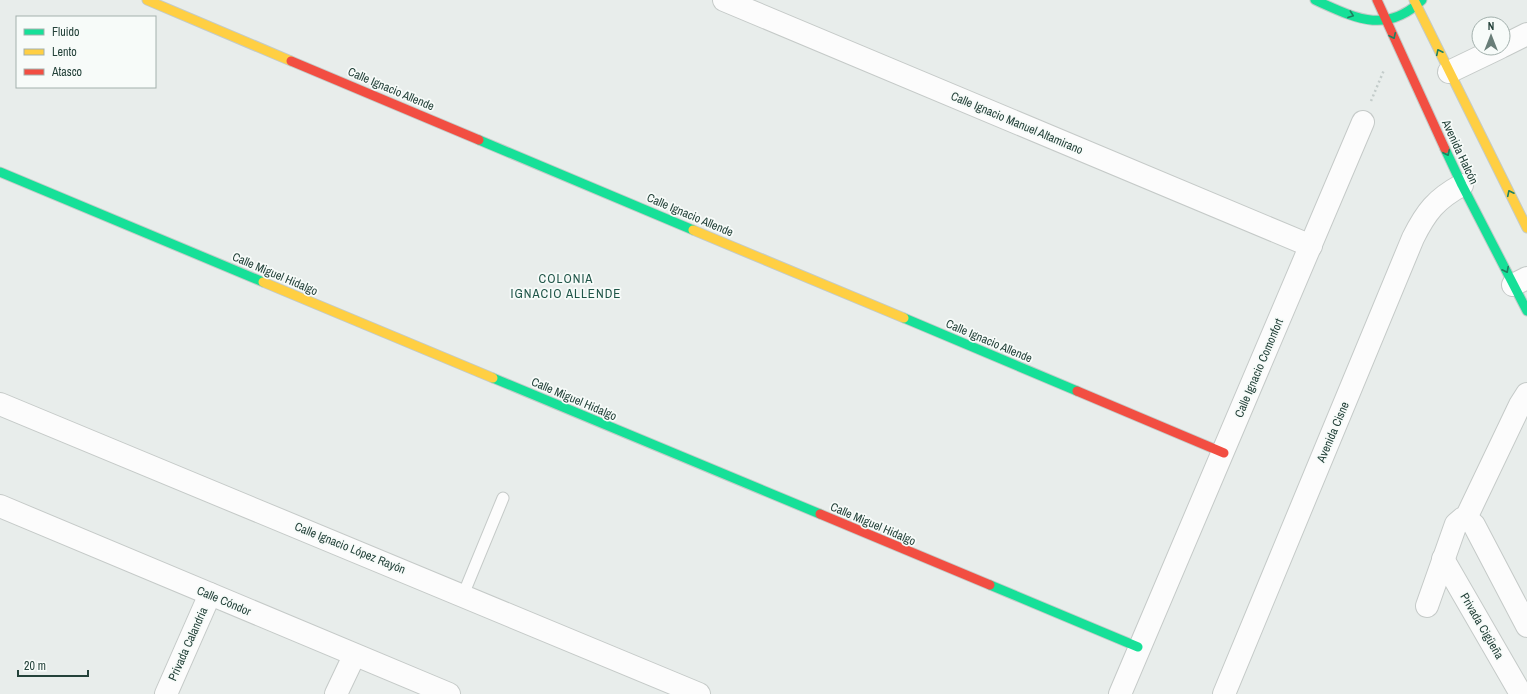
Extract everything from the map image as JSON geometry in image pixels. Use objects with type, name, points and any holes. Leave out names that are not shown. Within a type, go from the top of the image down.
[{"type":"street","name":"Calle Ignacio Allende","points":[[147,0],[1224,453]]},
{"type":"street","name":"Calle Ignacio Manuel Altamirano","points":[[724,0],[1311,246]]},
{"type":"street","points":[[1315,0],[1352,16],[1369,20],[1386,21],[1402,16],[1418,2]]},
{"type":"street","name":"Avenida Halcón","points":[[1377,0],[1462,185],[1520,282],[1527,311]]},
{"type":"street","name":"Avenida Halcón","points":[[1418,2],[1449,72],[1527,228]]},
{"type":"street","points":[[1511,42],[1527,34]]},
{"type":"street","points":[[1449,72],[1482,56]]},
{"type":"street","name":"Calle Ignacio Comonfort","points":[[1120,694],[1138,647],[1224,453],[1363,122]]},
{"type":"street","name":"Calle Miguel Hidalgo","points":[[0,172],[1138,647]]},
{"type":"street","name":"Avenida Cisne","points":[[1224,694],[1413,238],[1433,205],[1445,194],[1462,185]]},
{"type":"street","points":[[1427,606],[1456,524],[1462,518],[1466,518],[1520,405],[1527,394]]},
{"type":"street","name":"Calle Ignacio López Rayón","points":[[0,404],[699,694]]},
{"type":"street","name":"Calle Cóndor","points":[[0,506],[354,656],[449,694]]},
{"type":"street","points":[[1466,518],[1474,524],[1527,626]]},
{"type":"street","name":"Privada Cigüeña","points":[[1443,559],[1521,694]]},
{"type":"street","name":"Privada Calandria","points":[[166,694],[210,594]]},
{"type":"street","points":[[336,694],[354,656]]},
{"type":"lane","points":[[463,595],[503,498]]},
{"type":"path","points":[[1363,122],[1395,42]]},
{"type":"traffic: fast","points":[[1315,0],[1344,13],[1370,20],[1383,20],[1396,17],[1409,11],[1422,0]]},
{"type":"traffic: fast","points":[[479,140],[693,230]]},
{"type":"traffic: fast","points":[[1445,149],[1527,311]]},
{"type":"traffic: fast","points":[[0,172],[263,282]]},
{"type":"traffic: fast","points":[[904,318],[1077,391]]},
{"type":"traffic: fast","points":[[493,378],[820,514]]},
{"type":"traffic: fast","points":[[990,585],[1138,647]]},
{"type":"traffic: slow","points":[[147,0],[291,61]]},
{"type":"traffic: slow","points":[[1414,0],[1527,228]]},
{"type":"traffic: slow","points":[[693,230],[904,318]]},
{"type":"traffic: slow","points":[[263,282],[493,378]]},
{"type":"traffic: jam","points":[[1377,0],[1445,149]]},
{"type":"traffic: jam","points":[[291,61],[479,140]]},
{"type":"traffic: jam","points":[[1077,391],[1224,453]]},
{"type":"traffic: jam","points":[[820,514],[990,585]]},
{"type":"district","name":"COLONIA IGNACIO ALLENDE","points":[[566,286]]}]
